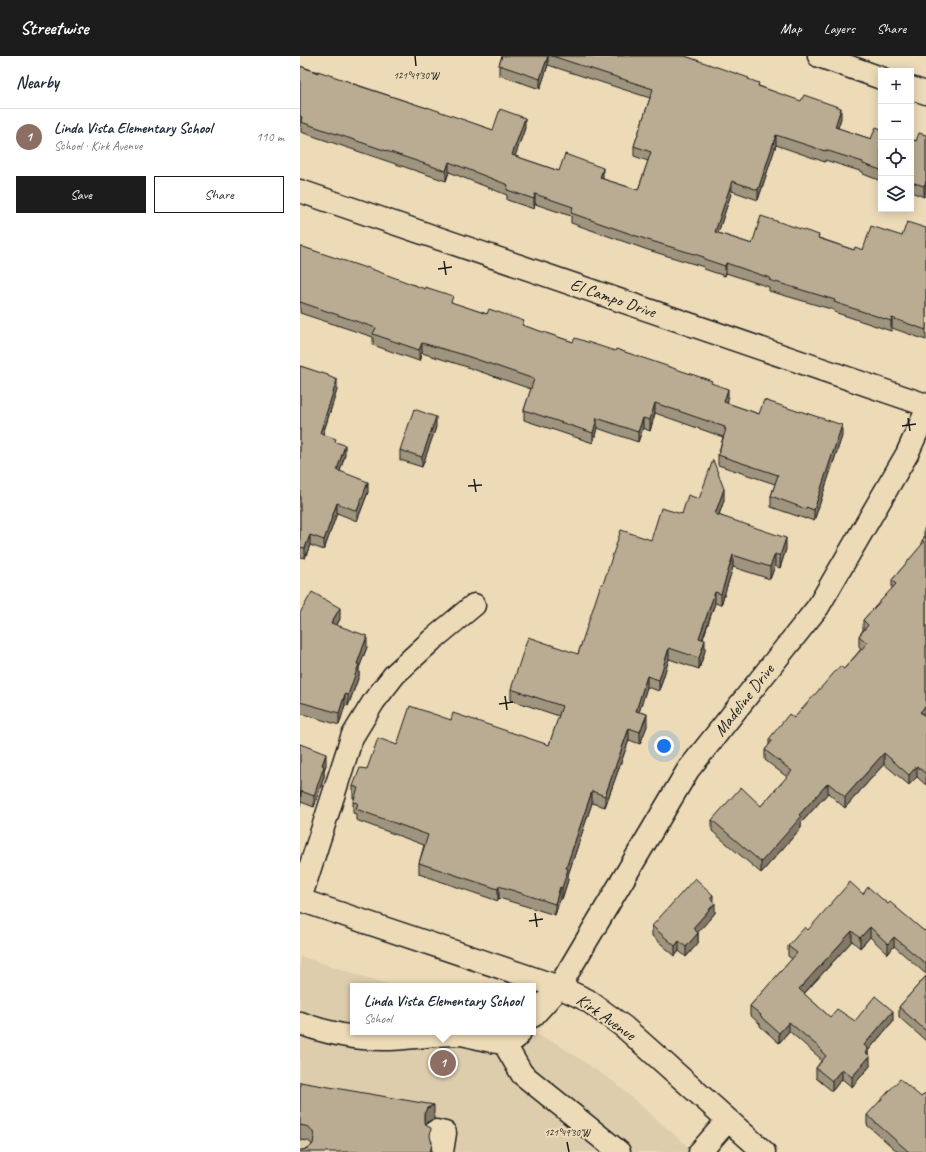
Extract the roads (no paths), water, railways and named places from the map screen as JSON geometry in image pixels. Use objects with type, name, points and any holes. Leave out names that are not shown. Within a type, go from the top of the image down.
[{"type":"street","points":[[819,56],[878,77]]},
{"type":"street","points":[[914,89],[926,93]]},
{"type":"street","name":"El Campo Drive","points":[[300,191],[926,405]]},
{"type":"street","name":"Madeline Drive","points":[[536,1013],[559,987],[688,770],[818,606],[907,454],[926,412]]},
{"type":"street","points":[[300,900],[352,737],[374,701],[395,674],[432,640],[474,605]]},
{"type":"street","name":"Kirk Avenue","points":[[300,900],[559,987],[587,1000],[624,1027],[764,1152]]},
{"type":"street","points":[[300,1023],[330,1033],[384,1039],[431,1035]]},
{"type":"street","points":[[469,1035],[491,1042],[512,1037],[522,1074],[620,1152]]},
{"type":"street","points":[[700,1152],[728,1120]]},
{"type":"place","name":"Linda Vista Elementary School","points":[[443,1063]]}]
